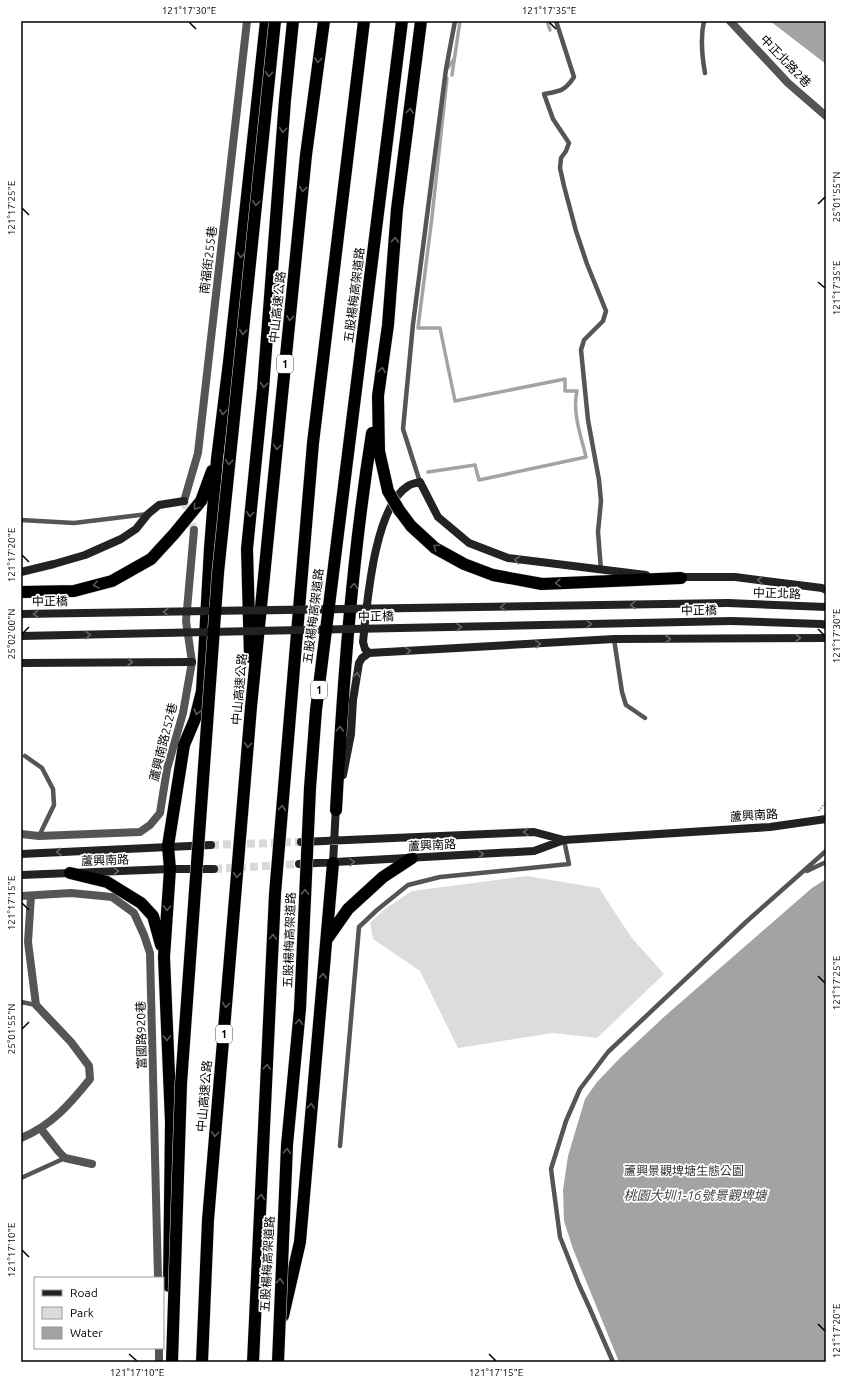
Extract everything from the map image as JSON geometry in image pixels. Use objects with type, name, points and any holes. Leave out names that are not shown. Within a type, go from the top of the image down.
[{"type":"highway","points":[[179,1362],[169,1293],[171,1122],[164,957],[170,869],[168,846],[184,745],[195,719],[202,691],[210,548],[217,459],[230,354],[266,21]]},
{"type":"highway","points":[[172,1362],[181,1084],[218,573],[275,21]]},
{"type":"highway","points":[[251,707],[247,549],[263,389],[285,100],[293,21]]},
{"type":"highway","name":"中山高速公路","points":[[202,1362],[208,1220],[251,707],[306,155],[324,21]]},
{"type":"highway","points":[[253,1362],[275,894],[312,451],[364,21]]},
{"type":"highway","name":"五股楊梅高架道路","points":[[278,1362],[287,1145],[300,1009],[309,796],[316,710],[402,21]]},
{"type":"highway","points":[[336,810],[341,713],[357,546],[388,325],[398,210],[421,21]]},
{"type":"highway","points":[[378,396],[378,451],[388,491],[399,510],[411,526],[435,548],[464,564],[493,575],[542,584],[681,578]]},
{"type":"highway","points":[[21,592],[74,591],[82,589],[112,581],[151,559],[201,501],[217,459]]},
{"type":"highway","points":[[326,940],[348,909],[383,877],[412,858]]},
{"type":"highway","points":[[273,1362],[300,1242],[333,863]]},
{"type":"highway","points":[[70,873],[107,882],[140,903],[153,916],[164,957]]},
{"type":"street","name":"南福街255巷","points":[[148,514],[159,505],[184,501],[198,453],[248,21]]},
{"type":"street","name":"中正北路2巷","points":[[730,21],[788,83],[826,116]]},
{"type":"street","points":[[369,653],[365,649],[363,642],[368,595],[379,537],[387,514],[400,492],[409,485],[420,482],[438,517],[469,543],[508,558],[600,570],[681,578],[735,577],[822,588],[826,590]]},
{"type":"street","points":[[21,572],[84,555],[121,539],[136,529],[148,514]]},
{"type":"street","name":"蘆興南路252巷","points":[[21,834],[39,836],[140,832],[150,825],[160,812],[167,769],[183,713],[192,662],[186,621],[194,530]]},
{"type":"street","name":"中正北路","points":[[728,603],[826,607]]},
{"type":"street","name":"中正橋","points":[[21,614],[728,603]]},
{"type":"street","name":"中正橋","points":[[21,636],[731,621],[826,625]]},
{"type":"street","points":[[333,863],[333,841],[336,810],[351,734],[353,700],[360,663],[362,658],[369,653],[614,639],[826,638]]},
{"type":"street","points":[[21,663],[192,662]]},
{"type":"street","name":"蘆興南路","points":[[299,864],[534,851],[564,840],[770,826],[826,819]]},
{"type":"street","name":"蘆興南路","points":[[301,842],[534,832],[564,840]]},
{"type":"street","name":"蘆興南路","points":[[21,854],[211,845]]},
{"type":"street","name":"蘆興南路","points":[[21,875],[170,869],[214,869]]},
{"type":"street","name":"富國路920巷","points":[[21,896],[71,893],[112,897],[134,912],[144,935],[150,953],[158,1277]]},
{"type":"street","points":[[21,1138],[41,1129],[73,1100],[90,1078],[89,1066],[70,1042],[36,1006],[28,942],[31,896]]},
{"type":"street","points":[[41,1129],[65,1158],[92,1164]]},
{"type":"street","points":[[159,1349],[159,1362]]},
{"type":"lane","points":[[420,482],[403,429],[413,324],[446,69],[455,21]]},
{"type":"lane","points":[[556,21],[574,77],[569,85],[562,90],[544,94],[553,119],[569,143],[561,158],[560,168],[576,230],[587,264],[606,311],[603,321],[584,340],[581,350],[588,420],[599,480],[601,501],[598,532],[600,570]]},
{"type":"lane","points":[[704,21],[702,39],[704,73]]},
{"type":"lane","points":[[21,520],[74,524],[148,514]]},
{"type":"lane","points":[[614,639],[622,692],[626,705],[645,718]]},
{"type":"lane","points":[[25,756],[42,768],[53,789],[54,805],[39,836]]},
{"type":"lane","points":[[340,1146],[359,927],[377,910],[408,886],[440,877],[569,864],[564,840]]},
{"type":"lane","points":[[613,1362],[579,1285],[560,1237],[551,1169],[566,1121],[580,1088],[608,1052],[746,922],[826,851]]},
{"type":"lane","points":[[802,873],[826,862]]},
{"type":"lane","points":[[21,1002],[36,1006]]},
{"type":"lane","points":[[21,1178],[65,1158]]},
{"type":"path","points":[[818,812],[826,800]]},
{"type":"green space","points":[[527,876],[599,888],[631,937],[664,974],[597,1038],[553,1033],[458,1048],[420,971],[373,939],[370,923],[385,909],[412,891]]},
{"type":"water","points":[[770,21],[826,21],[826,64]]},
{"type":"water","name":"桃園大圳1-16號景觀埤塘","points":[[826,879],[826,1362],[619,1362],[573,1249],[564,1221],[563,1190],[568,1156],[585,1099],[597,1082],[620,1058],[665,1016],[812,888]]},
{"type":"waterway","points":[[452,75],[460,21]]},
{"type":"waterway","points":[[547,21],[550,30]]},
{"type":"waterway","points":[[448,68],[454,59]]},
{"type":"waterway","points":[[428,472],[475,465],[479,480],[586,457],[576,416],[577,391],[565,391],[565,379],[455,401],[440,328],[418,328],[447,78]]},
{"type":"tunnel","points":[[184,501],[194,530]]},
{"type":"tunnel","points":[[211,845],[301,842]]},
{"type":"tunnel","points":[[214,869],[299,864]]},
{"type":"park label","name":"蘆興景觀埤塘生態公園","points":[[684,1170]]}]
